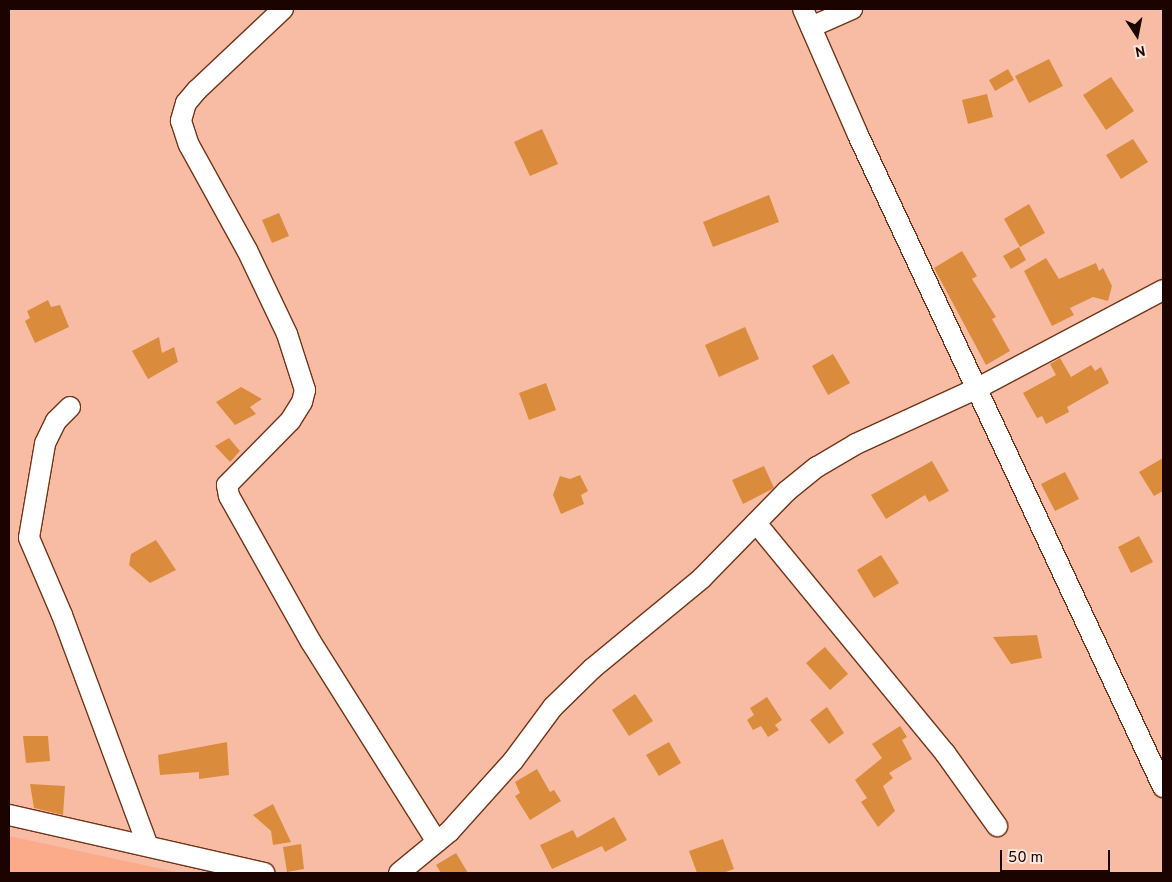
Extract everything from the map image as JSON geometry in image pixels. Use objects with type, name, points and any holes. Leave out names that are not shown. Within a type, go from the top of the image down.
[{"type":"street","points":[[284,9],[197,90],[186,103],[181,121],[188,145],[247,250],[287,334],[305,390],[302,402],[290,421],[227,485],[229,496],[312,642],[437,842]]},
{"type":"street","points":[[852,9],[807,18],[1163,788]]},
{"type":"street","points":[[399,873],[437,842],[513,761],[553,707],[593,668],[702,578],[787,491],[817,467],[856,444],[978,388],[1163,290]]},
{"type":"street","points":[[70,407],[56,421],[45,444],[30,538],[32,551],[62,615],[148,846]]},
{"type":"street","points":[[756,523],[945,753],[997,826]]},
{"type":"street","points":[[9,815],[264,873]]},
{"type":"shaded area","points":[[9,836],[181,873],[9,873]]},
{"type":"building","points":[[1049,59],[1063,86],[1029,103],[1015,76]]},
{"type":"building","points":[[1008,69],[1014,80],[995,91],[989,80]]},
{"type":"building","points":[[1111,77],[1134,111],[1106,130],[1083,95]]},
{"type":"building","points":[[987,94],[993,117],[968,124],[962,100]]},
{"type":"building","points":[[542,129],[558,164],[530,176],[514,142]]},
{"type":"building","points":[[1133,139],[1148,162],[1121,179],[1106,155]]},
{"type":"building","points":[[769,195],[779,222],[713,247],[703,222]]},
{"type":"building","points":[[1029,204],[1045,233],[1020,247],[1004,219]]},
{"type":"building","points":[[279,213],[289,236],[272,243],[262,220]]},
{"type":"building","points":[[1019,247],[1026,260],[1011,269],[1003,256]]},
{"type":"building","points":[[962,251],[977,276],[972,279],[996,317],[992,319],[1010,351],[986,365],[934,268]]},
{"type":"building","points":[[1046,258],[1059,279],[1096,263],[1099,271],[1103,268],[1112,286],[1108,301],[1093,297],[1070,308],[1074,315],[1052,326],[1024,271]]},
{"type":"building","points":[[48,300],[51,307],[60,305],[69,327],[35,343],[25,321],[30,318],[27,311]]},
{"type":"building","points":[[745,327],[759,359],[719,377],[705,345]]},
{"type":"building","points":[[159,337],[162,353],[174,347],[178,362],[148,379],[132,351]]},
{"type":"building","points":[[833,354],[850,383],[828,395],[812,366]]},
{"type":"building","points":[[1060,358],[1071,377],[1091,365],[1095,371],[1101,367],[1109,383],[1067,407],[1069,412],[1046,424],[1042,416],[1037,418],[1023,393],[1056,375],[1050,364]]},
{"type":"building","points":[[546,383],[556,410],[529,420],[519,393]]},
{"type":"building","points":[[241,387],[262,399],[250,407],[256,414],[235,425],[216,402]]},
{"type":"building","points":[[229,438],[240,451],[230,462],[215,446]]},
{"type":"building","points":[[1163,458],[1163,491],[1154,496],[1139,472]]},
{"type":"building","points":[[932,461],[949,491],[929,502],[925,495],[886,519],[871,495]]},
{"type":"building","points":[[764,466],[774,488],[743,504],[732,480]]},
{"type":"building","points":[[1065,472],[1079,499],[1055,511],[1041,484]]},
{"type":"building","points":[[580,475],[588,491],[581,495],[584,504],[561,514],[553,495],[560,476],[570,479]]},
{"type":"building","points":[[1139,536],[1153,562],[1131,573],[1118,547]]},
{"type":"building","points":[[156,540],[176,570],[150,583],[129,565],[131,554]]},
{"type":"building","points":[[881,555],[899,583],[874,598],[857,570]]},
{"type":"building","points":[[1037,635],[1042,658],[1011,664],[993,637]]},
{"type":"building","points":[[825,647],[848,674],[830,690],[806,663]]},
{"type":"building","points":[[635,694],[653,721],[629,736],[612,710]]},
{"type":"building","points":[[767,697],[782,720],[775,725],[779,730],[768,737],[761,726],[753,730],[747,720],[754,715],[750,708]]},
{"type":"building","points":[[827,707],[844,733],[829,744],[810,720]]},
{"type":"building","points":[[900,726],[907,737],[902,740],[912,759],[889,773],[893,778],[883,786],[895,811],[878,827],[861,802],[867,798],[855,780],[882,758],[872,744]]},
{"type":"building","points":[[23,736],[48,736],[50,761],[26,763]]},
{"type":"building","points":[[227,742],[229,775],[199,779],[199,772],[160,775],[158,755]]},
{"type":"building","points":[[669,742],[681,763],[659,776],[646,755]]},
{"type":"building","points":[[537,769],[550,792],[554,790],[561,801],[530,820],[515,796],[520,793],[515,782]]},
{"type":"building","points":[[30,784],[65,786],[63,815],[34,808]]},
{"type":"building","points":[[273,804],[291,842],[273,845],[271,831],[253,815]]},
{"type":"building","points":[[614,817],[627,840],[605,852],[602,846],[552,869],[540,845],[573,830],[577,838]]},
{"type":"building","points":[[723,839],[734,869],[723,873],[697,873],[689,851]]},
{"type":"building","points":[[301,844],[304,869],[287,872],[283,847]]},
{"type":"building","points":[[456,853],[468,873],[441,873],[436,865]]}]
